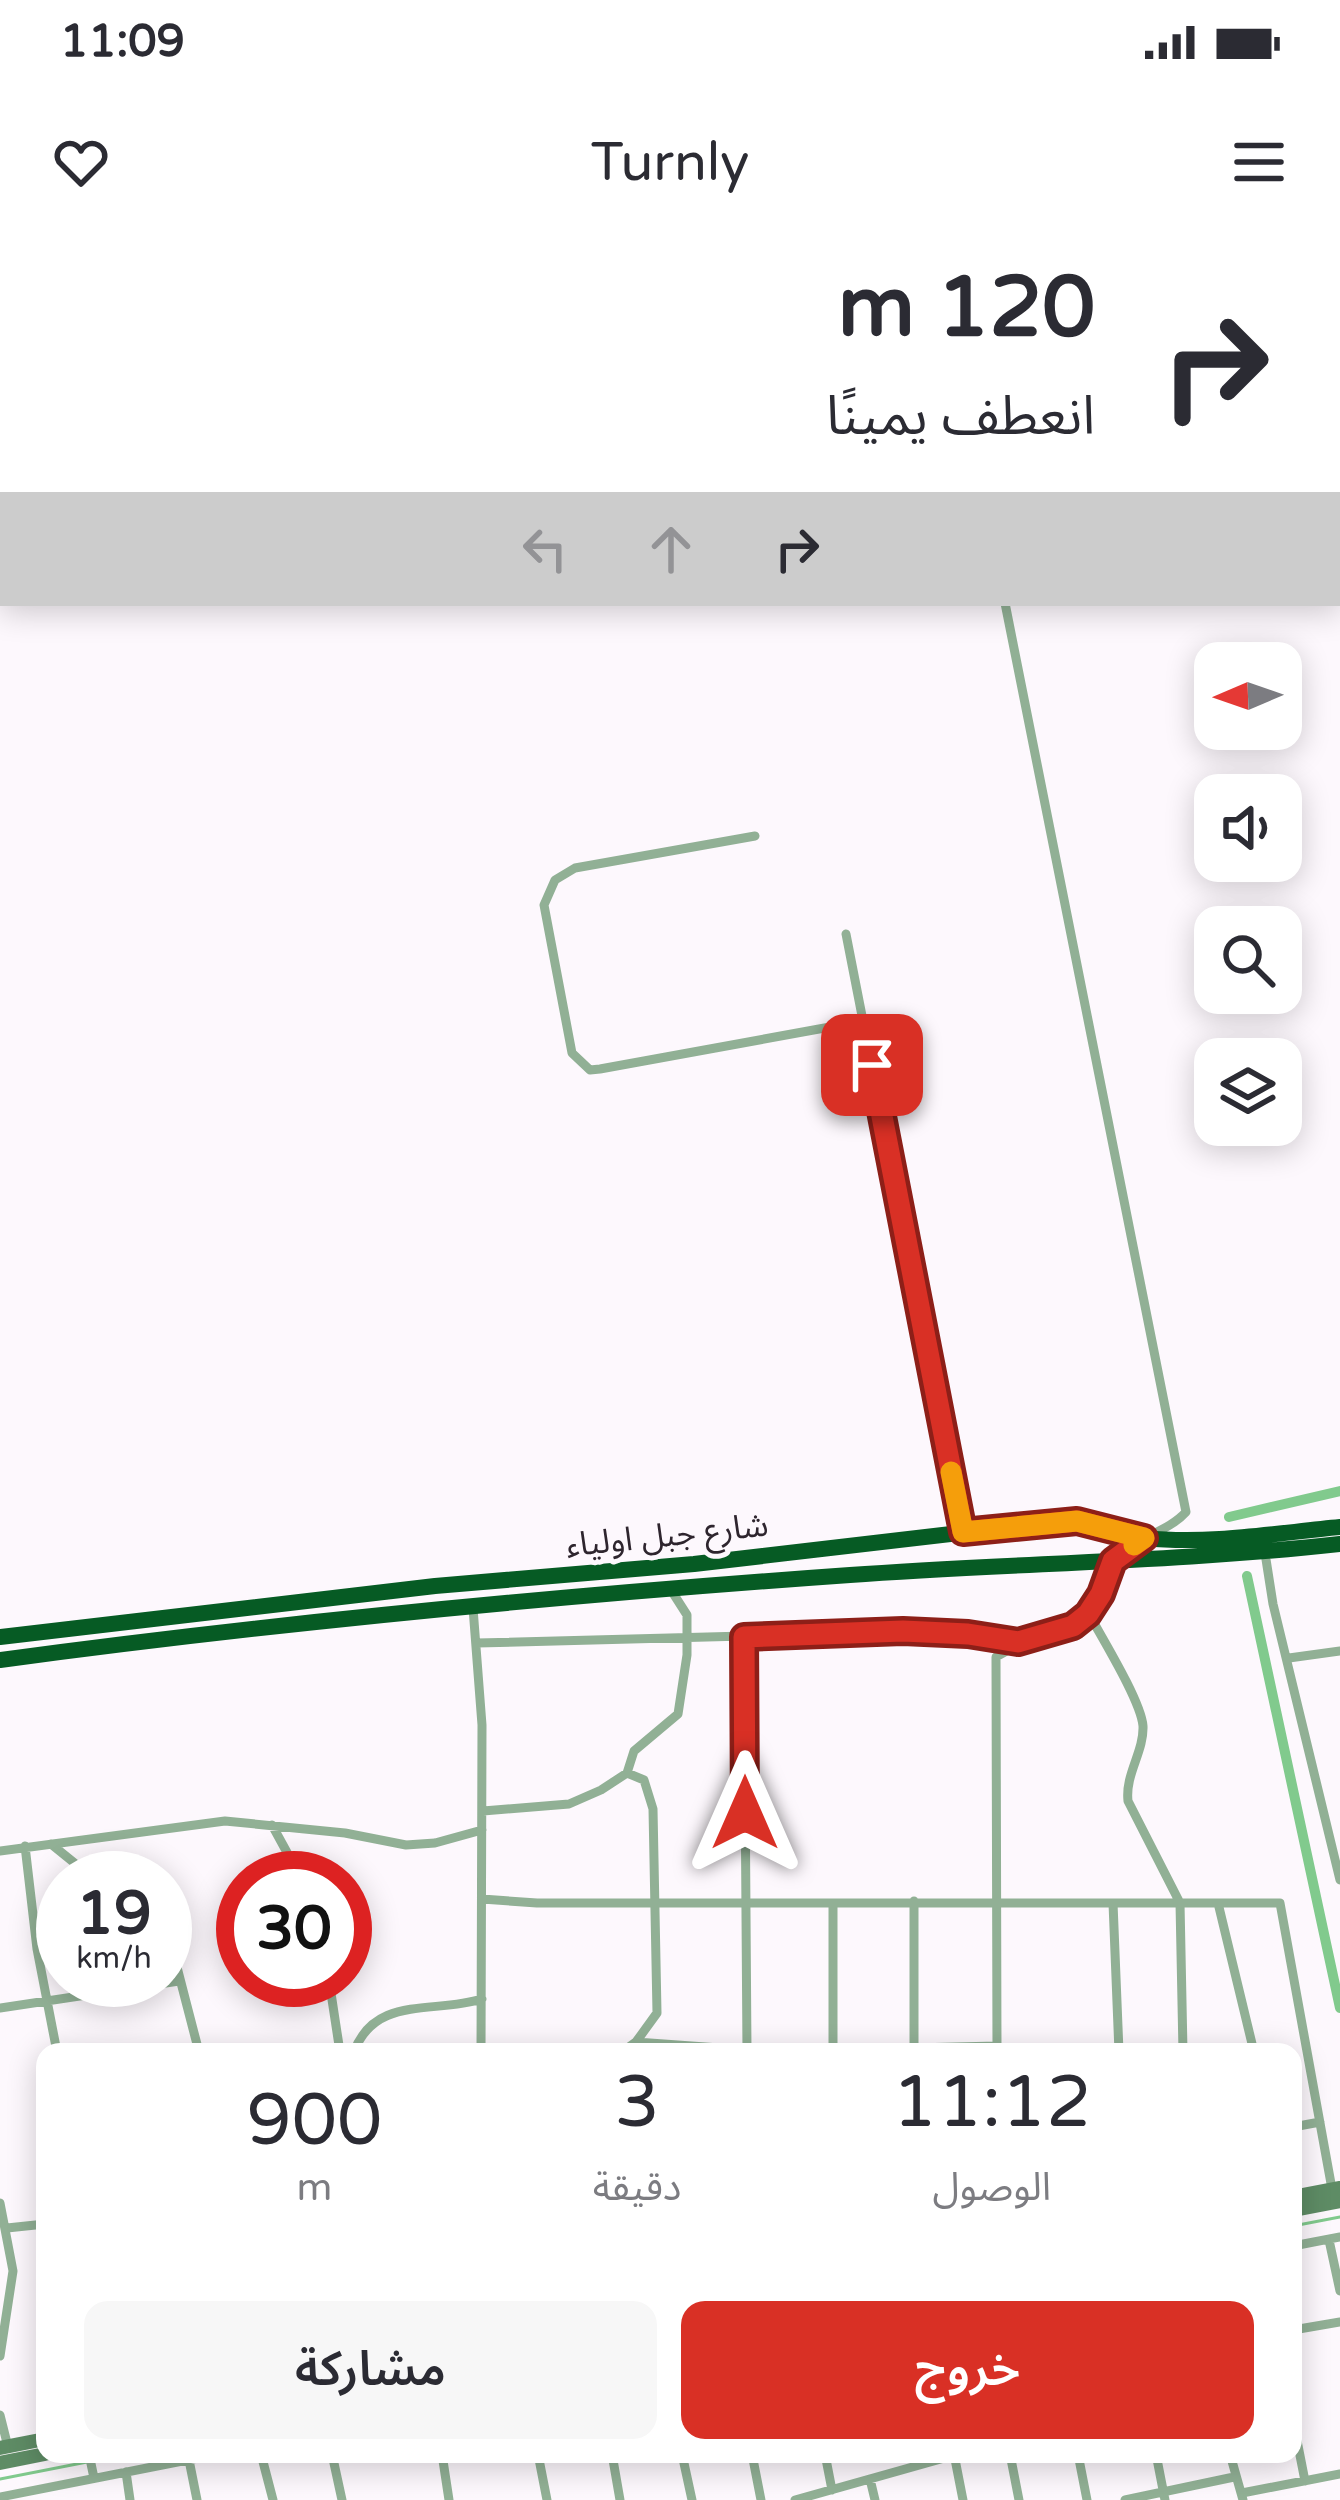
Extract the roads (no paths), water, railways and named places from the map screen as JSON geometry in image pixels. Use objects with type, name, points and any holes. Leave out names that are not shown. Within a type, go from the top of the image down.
[{"type":"highway","name":"شارع جبل اولياء","points":[[0,1637],[1077,1521],[1144,1538],[1222,1539],[1340,1527]]},
{"type":"highway","name":"شارع جبل اولياء","points":[[0,1660],[473,1607],[915,1571],[1265,1553],[1340,1544]]},
{"type":"street","points":[[998,2043],[996,1657],[1018,1642],[1073,1626],[1101,1594],[1113,1561],[1186,1512],[1006,606]]},
{"type":"street","points":[[755,836],[575,868],[555,880],[544,905],[572,1053],[590,1070],[601,1069],[863,1021]]},
{"type":"street","points":[[846,934],[963,1532]]},
{"type":"street","points":[[1265,1553],[1340,1880]]},
{"type":"street","points":[[482,1811],[569,1804],[627,1772],[634,1751],[678,1714],[686,1673],[686,1639],[684,1604],[671,1590]]},
{"type":"street","points":[[473,1607],[482,1811],[481,2043]]},
{"type":"street","points":[[1088,1614],[1142,1719],[1128,1801],[1180,1903],[1183,2043]]},
{"type":"street","points":[[477,1643],[903,1631],[1018,1642]]},
{"type":"street","points":[[744,1637],[747,2043]]},
{"type":"street","points":[[1288,1658],[1340,1651]]},
{"type":"street","points":[[627,1772],[644,1780],[653,1809],[657,1901],[657,2013],[636,2042]]},
{"type":"street","points":[[0,1851],[225,1821],[271,1823],[406,1845],[435,1843],[482,1830]]},
{"type":"street","points":[[271,1823],[286,1851]]},
{"type":"street","points":[[50,1842],[61,1851]]},
{"type":"street","points":[[26,1846],[36,1924]]},
{"type":"street","points":[[482,1899],[1275,1902],[1282,1905],[1337,2192]]},
{"type":"street","points":[[914,1901],[914,2043]]},
{"type":"street","points":[[833,1903],[833,2043]]},
{"type":"street","points":[[1217,1903],[1252,2043]]},
{"type":"street","points":[[1114,1904],[1118,2043]]},
{"type":"street","points":[[358,2043],[363,2029],[401,2010],[482,2000]]},
{"type":"street","points":[[0,2008],[36,2003]]},
{"type":"street","points":[[47,2007],[55,2043]]},
{"type":"street","points":[[186,2007],[196,2043]]},
{"type":"street","points":[[332,2007],[338,2043]]},
{"type":"street","points":[[636,2042],[648,2043]]},
{"type":"street","points":[[1302,2125],[1320,2122]]},
{"type":"street","points":[[1302,2196],[1337,2192]]},
{"type":"street","points":[[1302,2206],[1337,2192]]},
{"type":"street","points":[[0,2203],[13,2270],[0,2356]]},
{"type":"street","points":[[7,2228],[36,2225]]},
{"type":"street","points":[[1302,2244],[1334,2238],[1340,2291]]},
{"type":"street","points":[[1302,2328],[1340,2321]]},
{"type":"street","points":[[0,2415],[4,2448],[36,2441]]},
{"type":"street","points":[[0,2463],[36,2456]]},
{"type":"street","points":[[91,2463],[94,2478]]},
{"type":"street","points":[[130,2500],[133,2463]]},
{"type":"street","points":[[0,2497],[173,2463]]},
{"type":"street","points":[[190,2463],[197,2500]]},
{"type":"street","points":[[263,2463],[273,2500]]},
{"type":"street","points":[[334,2463],[342,2500]]},
{"type":"street","points":[[443,2463],[449,2500]]},
{"type":"street","points":[[540,2463],[547,2500]]},
{"type":"street","points":[[614,2463],[620,2500]]},
{"type":"street","points":[[684,2463],[692,2500]]},
{"type":"street","points":[[754,2463],[761,2500]]},
{"type":"street","points":[[827,2463],[832,2490]]},
{"type":"street","points":[[903,2463],[904,2470]]},
{"type":"street","points":[[802,2499],[927,2463]]},
{"type":"street","points":[[956,2463],[963,2500]]},
{"type":"street","points":[[1012,2463],[1019,2500]]},
{"type":"street","points":[[1080,2463],[1087,2500]]},
{"type":"street","points":[[1158,2463],[1164,2496]]},
{"type":"street","points":[[1232,2463],[1243,2496],[1340,2474]]},
{"type":"street","points":[[1301,2463],[1305,2481]]},
{"type":"street","points":[[1125,2500],[1164,2496],[1234,2477]]},
{"type":"street","points":[[870,2479],[875,2500]]},
{"type":"street","points":[[50,2486],[53,2500]]},
{"type":"waterway","points":[[1229,1517],[1340,1491]]},
{"type":"waterway","points":[[1247,1576],[1340,2008]]},
{"type":"waterway","points":[[1302,2224],[1340,2217]]},
{"type":"waterway","points":[[0,2479],[82,2463]]}]
